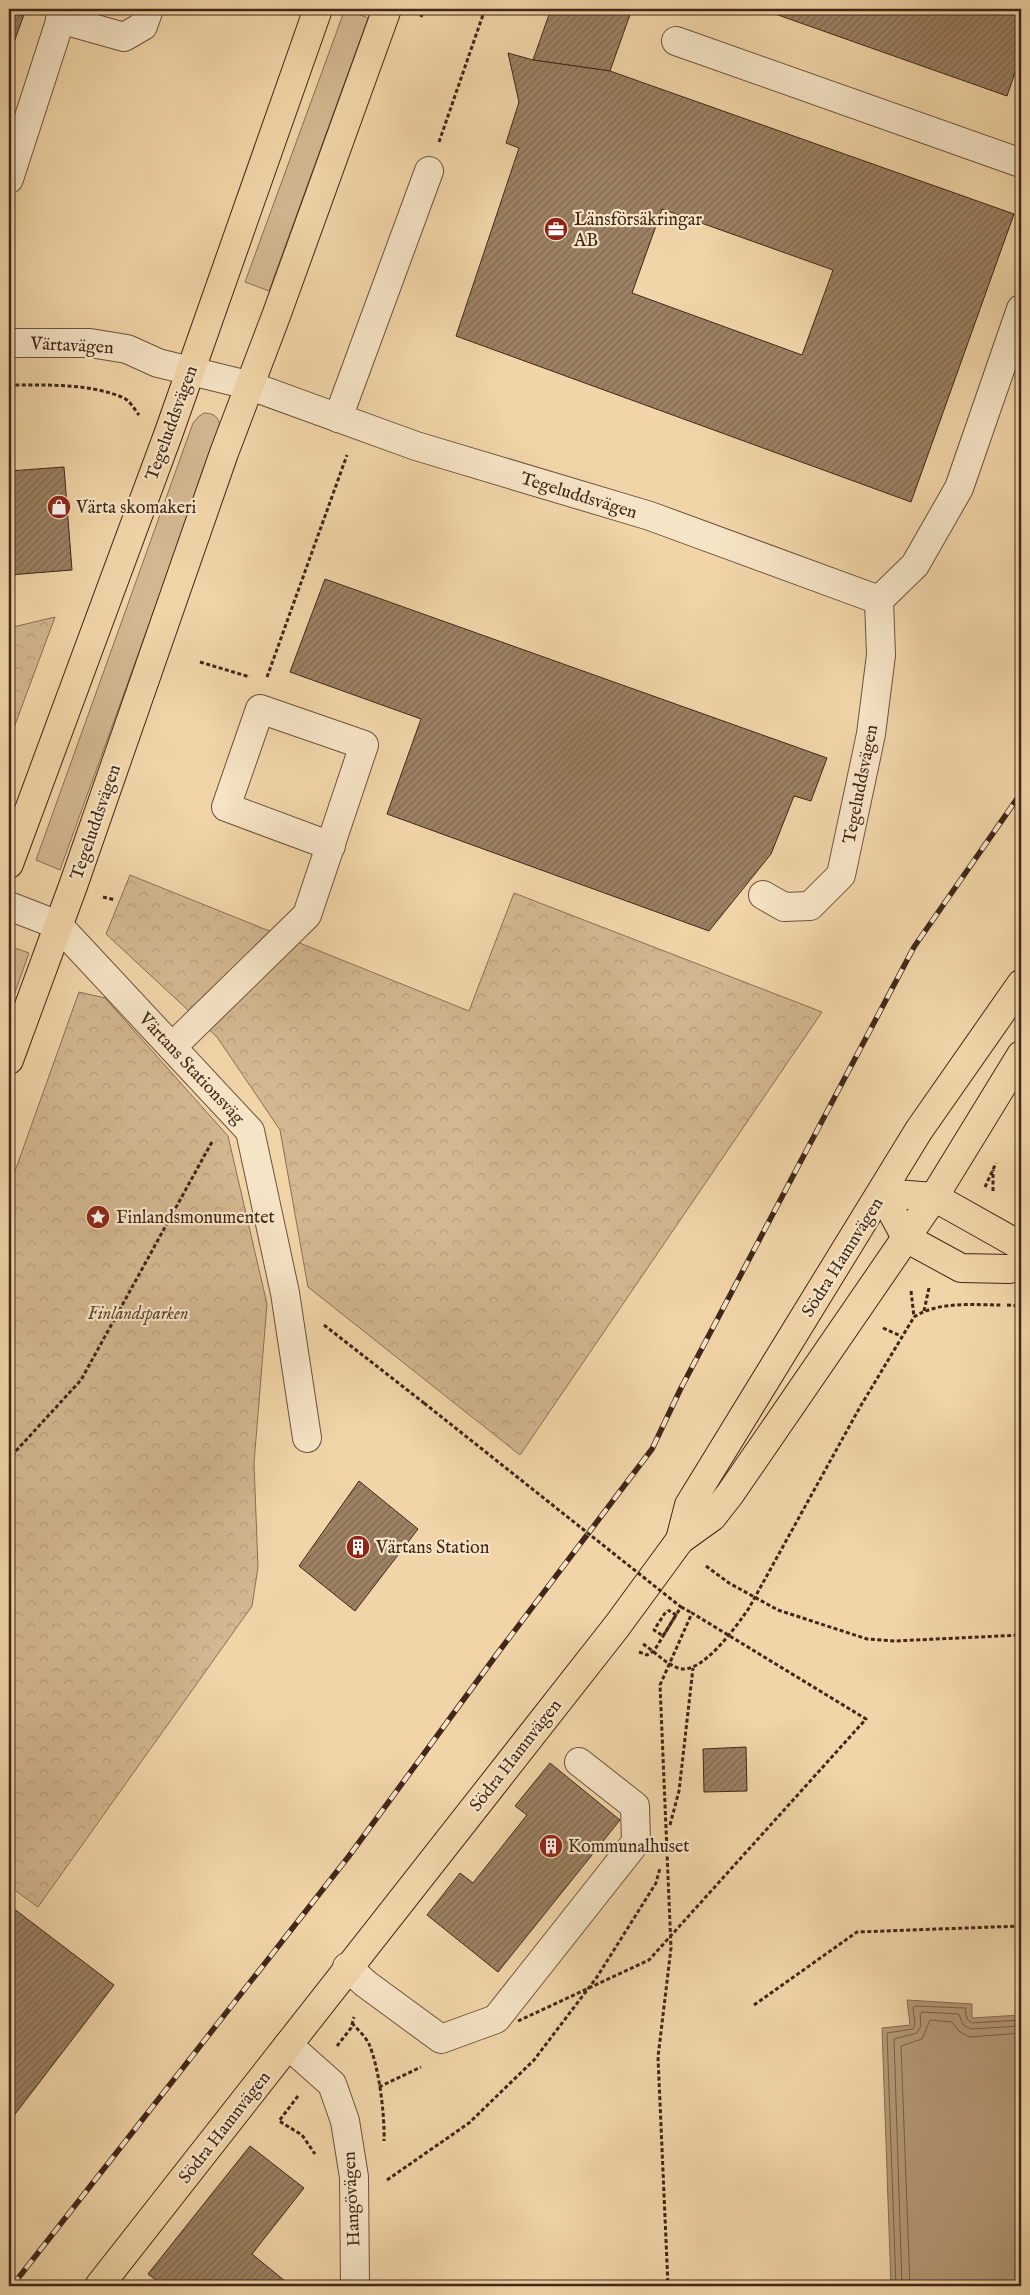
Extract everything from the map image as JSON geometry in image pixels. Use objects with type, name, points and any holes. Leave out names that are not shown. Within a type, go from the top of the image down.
[{"type":"main road","name":"Tegeluddsvägen","points":[[9,864],[190,370],[318,9]]},
{"type":"main road","name":"Tegeluddsvägen","points":[[9,1060],[248,385],[276,316],[387,9]]},
{"type":"main road","name":"Södra Hamnvägen","points":[[680,1540],[689,1505],[919,1130],[1021,984]]},
{"type":"main road","name":"Södra Hamnvägen","points":[[99,2286],[617,1626],[680,1540],[712,1517],[730,1494],[934,1197],[1021,1055]]},
{"type":"main road","points":[[882,1193],[934,1197],[1021,1246]]},
{"type":"main road","points":[[882,1193],[906,1238],[961,1268],[1009,1269],[1021,1267]]},
{"type":"street","points":[[9,178],[62,14],[124,37],[143,26],[148,9]]},
{"type":"street","points":[[676,41],[1021,163]]},
{"type":"street","points":[[348,422],[429,171]]},
{"type":"street","points":[[879,600],[915,565],[959,488],[1021,309]]},
{"type":"street","name":"Värtavägen","points":[[9,343],[90,343],[109,345],[127,349],[158,363],[248,385]]},
{"type":"street","name":"Tegeluddsvägen","points":[[248,385],[416,446],[650,516],[879,600],[881,655],[872,734],[841,875],[810,906],[784,906],[763,895]]},
{"type":"street","points":[[172,1047],[307,916],[331,846],[364,745],[260,709],[226,807],[331,846]]},
{"type":"street","name":"Värtans Stationsväg","points":[[9,906],[58,925],[250,1131],[285,1294],[307,1438]]},
{"type":"street","points":[[347,1968],[441,2039],[496,2018],[636,1842],[635,1806],[579,1762]]},
{"type":"street","name":"Hangövägen","points":[[288,2044],[332,2084],[345,2121],[354,2176],[355,2286]]},
{"type":"path","points":[[429,171],[485,9]]},
{"type":"path","points":[[9,385],[74,387],[102,392],[126,399],[142,418]]},
{"type":"path","points":[[265,682],[348,422]]},
{"type":"path","points":[[200,662],[256,679]]},
{"type":"path","points":[[9,1462],[15,1452],[81,1380],[230,1109]]},
{"type":"path","points":[[993,1192],[994,1169]]},
{"type":"path","points":[[285,1294],[681,1607],[866,1720],[648,1960],[518,2021]]},
{"type":"path","points":[[681,1607],[663,1636],[654,1630],[667,1610],[676,1615],[654,1651],[679,1668],[693,1668],[714,1652],[738,1625],[860,1407],[914,1317],[924,1311],[942,1307],[1006,1304],[1021,1306]]},
{"type":"path","points":[[706,1566],[728,1583],[778,1610],[867,1639],[895,1641],[1021,1635]]},
{"type":"path","points":[[668,2286],[658,2057],[671,1948],[660,1685],[692,1613]]},
{"type":"path","points":[[754,2005],[857,1932],[1021,1926]]},
{"type":"path","points":[[352,2023],[369,2044],[384,2122],[384,2142]]},
{"type":"path","points":[[279,2121],[302,2135],[319,2162]]},
{"type":"path","points":[[385,2172],[385,2181]]},
{"type":"green space","points":[[345,9],[368,18],[269,291],[245,282]]},
{"type":"green space","points":[[204,413],[212,414],[217,418],[219,431],[60,870],[36,860],[193,423]]},
{"type":"green space","points":[[55,617],[9,741],[9,628]]},
{"type":"green space","points":[[130,875],[469,1011],[514,893],[822,1012],[520,1455],[308,1287],[280,1130],[217,1037],[106,934]]},
{"type":"green space","points":[[9,946],[29,953],[9,1009]]},
{"type":"green space","name":"Finlandsparken","points":[[79,992],[105,998],[228,1136],[267,1304],[254,1463],[258,1567],[252,1606],[38,1907],[9,1886],[9,1188]]},
{"type":"water","points":[[907,2000],[972,2004],[972,2018],[1021,2015],[1021,2286],[891,2286],[882,2028],[910,2025]]},
{"type":"building","points":[[9,9],[26,9],[9,56]]},
{"type":"building","points":[[551,9],[632,9],[610,71],[533,60]]},
{"type":"building","points":[[761,9],[1021,9],[1021,55],[1007,96]]},
{"type":"building","points":[[508,53],[533,60],[610,71],[1014,214],[911,502],[456,336],[519,148],[506,143],[519,102]],"holes":[[[662,209],[833,270],[802,355],[632,293]]]},
{"type":"building","points":[[64,467],[72,570],[9,575],[9,471]]},
{"type":"building","points":[[325,579],[827,758],[811,801],[794,796],[771,854],[709,931],[387,814],[421,719],[290,672]]},
{"type":"building","name":"Värtans Station","points":[[359,1481],[418,1529],[355,1611],[299,1566]]},
{"type":"building","points":[[746,1747],[747,1791],[704,1792],[703,1749]]},
{"type":"building","name":"Kommunalhuset","points":[[550,1763],[620,1820],[498,1972],[427,1915],[460,1873],[473,1883],[527,1815],[515,1806]]},
{"type":"building","points":[[9,1905],[114,1985],[9,2122]]},
{"type":"building","points":[[250,2146],[304,2188],[252,2254],[291,2286],[164,2286],[148,2274]]},
{"type":"railway","points":[[12,2286],[349,1856],[497,1654],[652,1449],[681,1388],[914,947],[1021,793]]},
{"type":"place","name":"Länsförsäkringar AB","points":[[556,229]]},
{"type":"place","name":"Värta skomakeri","points":[[59,507]]},
{"type":"place","name":"Finlandsmonumentet","points":[[98,1217]]},
{"type":"place","name":"Värtans Station","points":[[358,1547]]},
{"type":"place","name":"Kommunalhuset","points":[[551,1846]]}]
